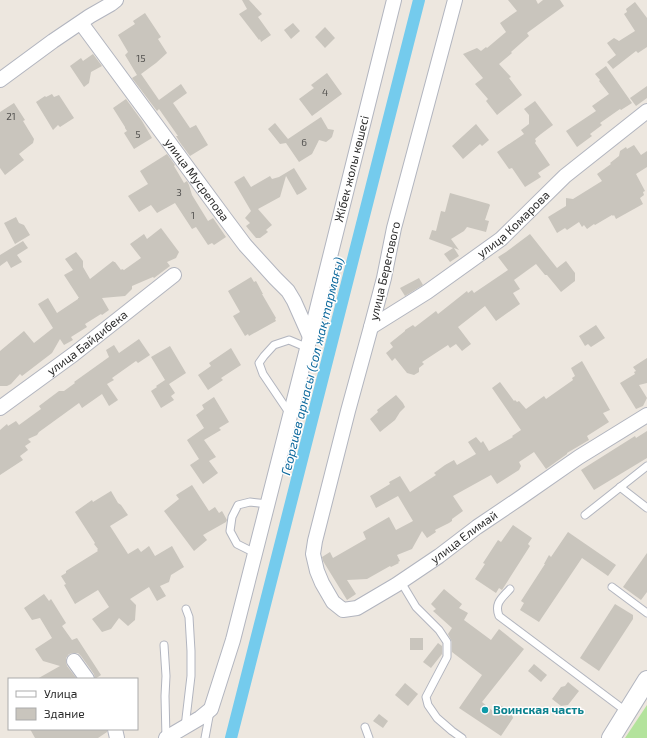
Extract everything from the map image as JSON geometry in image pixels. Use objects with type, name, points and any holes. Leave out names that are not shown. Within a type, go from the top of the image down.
[{"type":"street","points":[[0,80],[53,41],[116,0]]},
{"type":"street","name":"Жібек жолы көшесі","points":[[211,709],[233,640],[256,553],[394,0]]},
{"type":"street","name":"улица Берегового","points":[[315,541],[384,278],[394,228],[455,0]]},
{"type":"street","name":"улица Мусрепова","points":[[81,23],[245,245],[288,291],[294,301],[309,342]]},
{"type":"street","name":"улица Комарова","points":[[371,327],[428,292],[501,239],[565,176],[647,111]]},
{"type":"street","name":"улица Байдибека","points":[[0,408],[74,354],[174,275]]},
{"type":"street","name":"улица Елимай","points":[[315,541],[313,554],[317,571],[333,602],[343,610],[357,608],[402,582],[477,527],[579,457],[647,415]]},
{"type":"street","points":[[74,661],[86,678]]},
{"type":"street","points":[[611,738],[646,684]]},
{"type":"street","points":[[166,738],[200,718],[211,709]]},
{"type":"lane","points":[[290,415],[263,374],[259,363],[274,345],[289,340],[309,342]]},
{"type":"lane","points":[[585,515],[647,466]]},
{"type":"lane","points":[[620,486],[647,508]]},
{"type":"lane","points":[[256,553],[237,544],[230,531],[232,517],[238,505],[250,502],[268,504]]},
{"type":"lane","points":[[402,582],[416,606],[439,630],[447,642],[448,657],[426,697],[428,705],[437,718],[462,738]]},
{"type":"lane","points":[[612,587],[647,613]]},
{"type":"lane","points":[[510,589],[498,603],[497,610],[499,616],[627,712]]},
{"type":"lane","points":[[185,727],[191,676],[189,617],[186,609]]},
{"type":"lane","points":[[164,645],[166,676],[166,738]]},
{"type":"lane","points":[[205,738],[211,709]]},
{"type":"lane","points":[[365,727],[369,738]]},
{"type":"green space","points":[[647,705],[647,738],[625,738]]},
{"type":"building","points":[[242,0],[249,0],[262,14],[258,17],[271,35],[261,42],[239,14],[247,9]]},
{"type":"building","points":[[508,0],[536,0],[538,4],[543,0],[560,0],[564,6],[527,33],[529,36],[499,64],[511,77],[509,78],[522,95],[497,115],[486,101],[488,99],[475,84],[483,78],[463,54],[477,48],[481,51],[486,47],[487,48],[506,32],[500,23],[517,11]]},
{"type":"building","points":[[635,2],[647,18],[647,47],[638,53],[636,51],[613,69],[607,62],[616,55],[607,43],[614,38],[619,41],[635,31],[624,14],[627,12],[626,9]]},
{"type":"building","points":[[145,13],[161,37],[158,39],[167,53],[141,74],[159,100],[181,84],[187,93],[173,103],[190,128],[196,125],[208,145],[190,156],[159,109],[157,111],[132,78],[137,75],[125,55],[128,52],[118,35],[135,24],[133,21]]},
{"type":"building","points":[[293,23],[300,31],[291,39],[284,30]]},
{"type":"building","points":[[325,27],[335,38],[325,48],[315,37]]},
{"type":"building","points":[[93,54],[102,66],[91,72],[89,83],[84,87],[70,66],[81,58],[83,61]]},
{"type":"building","points":[[606,66],[632,103],[621,110],[620,109],[600,123],[602,125],[590,134],[592,136],[577,147],[566,131],[596,111],[592,106],[609,94],[595,74]]},
{"type":"building","points":[[327,73],[342,94],[312,116],[299,99],[314,88],[311,85]]},
{"type":"building","points":[[647,86],[647,98],[636,106],[630,98]]},
{"type":"building","points":[[52,94],[54,97],[59,95],[74,118],[60,127],[58,125],[53,130],[36,102],[45,96],[46,97]]},
{"type":"building","points":[[126,99],[152,138],[134,149],[124,133],[127,131],[125,127],[113,108]]},
{"type":"building","points":[[535,101],[553,125],[535,139],[535,143],[550,165],[538,173],[541,177],[525,187],[512,168],[509,169],[497,152],[524,134],[521,130],[529,124],[529,115],[524,109]]},
{"type":"building","points":[[14,103],[25,120],[23,121],[34,139],[33,143],[19,154],[24,160],[5,175],[0,168],[0,112]]},
{"type":"building","points":[[321,117],[328,129],[334,130],[332,137],[326,142],[319,140],[312,154],[299,162],[286,143],[280,144],[268,129],[275,123],[288,139]]},
{"type":"building","points":[[476,124],[489,140],[482,146],[480,144],[463,159],[452,146]]},
{"type":"building","points":[[634,145],[641,155],[647,151],[647,167],[636,174],[645,191],[643,192],[644,195],[640,198],[643,204],[616,219],[614,215],[612,215],[587,229],[584,225],[582,227],[579,222],[567,230],[565,228],[557,233],[548,217],[566,206],[566,198],[573,199],[602,181],[597,174],[619,156],[620,151],[626,147],[627,149]]},
{"type":"building","points":[[167,154],[175,165],[174,166],[184,183],[187,181],[192,195],[208,221],[213,218],[226,237],[214,245],[212,243],[208,245],[196,227],[192,229],[175,203],[157,213],[151,205],[139,212],[128,196],[148,184],[140,171]]},
{"type":"building","points":[[294,168],[307,189],[297,195],[286,176],[280,197],[258,209],[272,225],[266,230],[268,232],[260,238],[256,238],[246,226],[250,223],[245,218],[251,211],[234,182],[244,176],[251,187],[270,176],[272,179],[279,177]]},
{"type":"building","points":[[450,193],[490,205],[485,220],[489,221],[486,232],[467,227],[464,231],[451,239],[459,250],[454,248],[459,256],[450,262],[444,254],[453,248],[429,239],[432,230],[436,231],[441,211],[445,212]]},
{"type":"building","points":[[16,217],[19,223],[24,225],[30,235],[15,244],[4,223]]},
{"type":"building","points":[[161,228],[179,252],[176,258],[167,262],[170,266],[154,278],[153,277],[132,286],[132,289],[125,296],[102,298],[109,310],[85,324],[87,327],[71,337],[73,340],[64,345],[60,339],[52,353],[22,376],[20,374],[11,384],[7,386],[0,386],[0,351],[24,331],[34,343],[53,328],[38,304],[48,298],[57,313],[79,298],[64,275],[73,270],[65,259],[76,252],[83,261],[83,267],[90,279],[113,261],[121,270],[124,270],[141,258],[130,244],[144,234],[147,239]]},
{"type":"building","points":[[530,234],[557,268],[566,261],[575,273],[575,281],[561,292],[536,264],[514,280],[520,289],[513,293],[520,304],[496,321],[485,306],[458,327],[471,344],[462,351],[456,344],[450,348],[448,345],[422,362],[424,364],[419,368],[419,372],[414,375],[407,373],[395,358],[392,361],[386,353],[393,347],[390,343],[405,330],[413,325],[415,327],[436,311],[438,314],[467,291],[468,293],[472,290],[474,293],[508,270],[498,257]]},
{"type":"building","points":[[23,241],[28,248],[17,255],[22,262],[11,268],[7,261],[0,266],[0,255]]},
{"type":"building","points":[[251,277],[254,282],[256,281],[276,318],[276,321],[249,336],[248,334],[245,336],[233,316],[240,312],[228,291]]},
{"type":"building","points":[[419,278],[423,285],[405,296],[400,288]]},
{"type":"building","points":[[596,325],[605,338],[591,347],[588,344],[585,346],[579,336]]},
{"type":"building","points":[[139,339],[150,355],[138,363],[136,361],[112,378],[114,380],[107,384],[118,400],[109,406],[102,394],[82,408],[79,403],[37,435],[28,439],[31,442],[25,446],[28,450],[20,456],[23,460],[0,475],[0,430],[7,424],[8,426],[16,421],[19,425],[41,409],[39,406],[59,391],[64,391],[109,357],[106,350],[114,345],[119,353]]},
{"type":"building","points":[[170,346],[186,373],[169,384],[175,393],[171,396],[174,400],[161,408],[151,391],[165,380],[151,357]]},
{"type":"building","points":[[231,348],[241,365],[221,378],[223,380],[208,390],[198,375],[211,366],[209,363]]},
{"type":"building","points":[[647,358],[647,383],[639,385],[647,398],[643,406],[636,409],[620,383],[635,374],[634,372],[636,371],[633,367]]},
{"type":"building","points":[[582,361],[610,410],[603,413],[609,422],[587,436],[589,440],[567,453],[546,469],[534,452],[519,462],[521,466],[519,470],[497,484],[491,475],[453,496],[463,511],[452,519],[452,521],[435,530],[436,532],[427,538],[422,531],[412,549],[397,555],[400,561],[398,562],[399,563],[391,567],[390,566],[367,579],[347,580],[356,594],[347,600],[322,557],[330,552],[333,558],[366,539],[363,532],[389,517],[396,530],[413,521],[398,496],[376,508],[370,496],[400,476],[410,492],[436,475],[434,473],[445,465],[454,460],[457,465],[476,454],[468,442],[476,437],[481,443],[483,441],[489,451],[513,437],[512,436],[521,430],[492,388],[500,382],[514,401],[519,401],[526,409],[544,396],[546,399],[573,380],[572,378],[575,376],[571,368]]},
{"type":"building","points":[[396,395],[405,407],[395,420],[380,432],[370,419],[378,412],[377,410]]},
{"type":"building","points":[[214,397],[229,422],[219,428],[221,430],[204,440],[216,457],[209,461],[218,473],[203,484],[190,465],[199,459],[187,440],[204,428],[196,415],[204,409],[202,405]]},
{"type":"building","points":[[647,431],[647,458],[594,490],[581,470],[635,436],[636,438]]},
{"type":"building","points":[[192,485],[209,511],[215,507],[219,513],[222,511],[227,520],[203,535],[207,540],[194,551],[164,511],[179,499],[176,495]]},
{"type":"building","points":[[111,491],[118,503],[128,515],[110,526],[128,554],[138,548],[141,552],[149,546],[155,556],[172,546],[184,567],[171,575],[169,582],[160,586],[166,596],[157,601],[149,587],[130,599],[136,605],[135,620],[128,626],[119,618],[111,629],[102,632],[92,619],[109,607],[98,590],[75,604],[64,585],[66,584],[61,576],[66,573],[66,571],[98,551],[94,544],[95,543],[75,512],[92,500],[93,502]]},
{"type":"building","points":[[513,525],[532,538],[528,544],[530,546],[502,590],[499,588],[496,593],[475,579],[485,564],[483,563],[498,540],[501,542]]},
{"type":"building","points":[[568,532],[616,565],[608,576],[582,558],[539,622],[520,610],[524,603],[521,601],[545,564],[549,555],[551,557]]},
{"type":"building","points":[[647,553],[647,592],[641,600],[623,587]]},
{"type":"building","points":[[444,589],[462,604],[459,608],[468,613],[464,620],[491,640],[499,629],[524,649],[482,702],[494,712],[500,705],[511,712],[513,718],[501,736],[459,708],[482,675],[452,652],[452,642],[448,634],[452,628],[433,611],[436,609],[431,604]]},
{"type":"building","points":[[44,594],[49,601],[51,599],[66,623],[62,626],[72,640],[77,638],[101,675],[95,678],[94,674],[81,656],[78,653],[74,653],[69,654],[66,658],[66,662],[67,666],[76,678],[39,678],[60,666],[43,661],[35,649],[52,638],[40,618],[32,620],[24,608]]},
{"type":"building","points":[[615,604],[633,615],[633,619],[599,671],[580,658]]},
{"type":"building","points":[[410,638],[423,638],[423,650],[410,650]]},
{"type":"building","points":[[438,643],[442,646],[442,654],[431,668],[423,662]]},
{"type":"building","points":[[534,664],[547,675],[541,682],[528,671]]},
{"type":"building","points":[[568,682],[579,691],[568,705],[561,706],[552,699],[561,687],[565,686]]},
{"type":"building","points":[[405,683],[418,694],[408,706],[395,695]]},
{"type":"building","points":[[379,714],[388,721],[383,728],[373,721]]},
{"type":"building","points":[[31,730],[107,730],[107,732],[98,738],[35,738]]},
{"type":"waterway","name":"Георгиев арнасы (сол жақ тармағы)","points":[[231,738],[419,0]]},
{"type":"place","name":"Воинская часть","points":[[485,710]]}]
